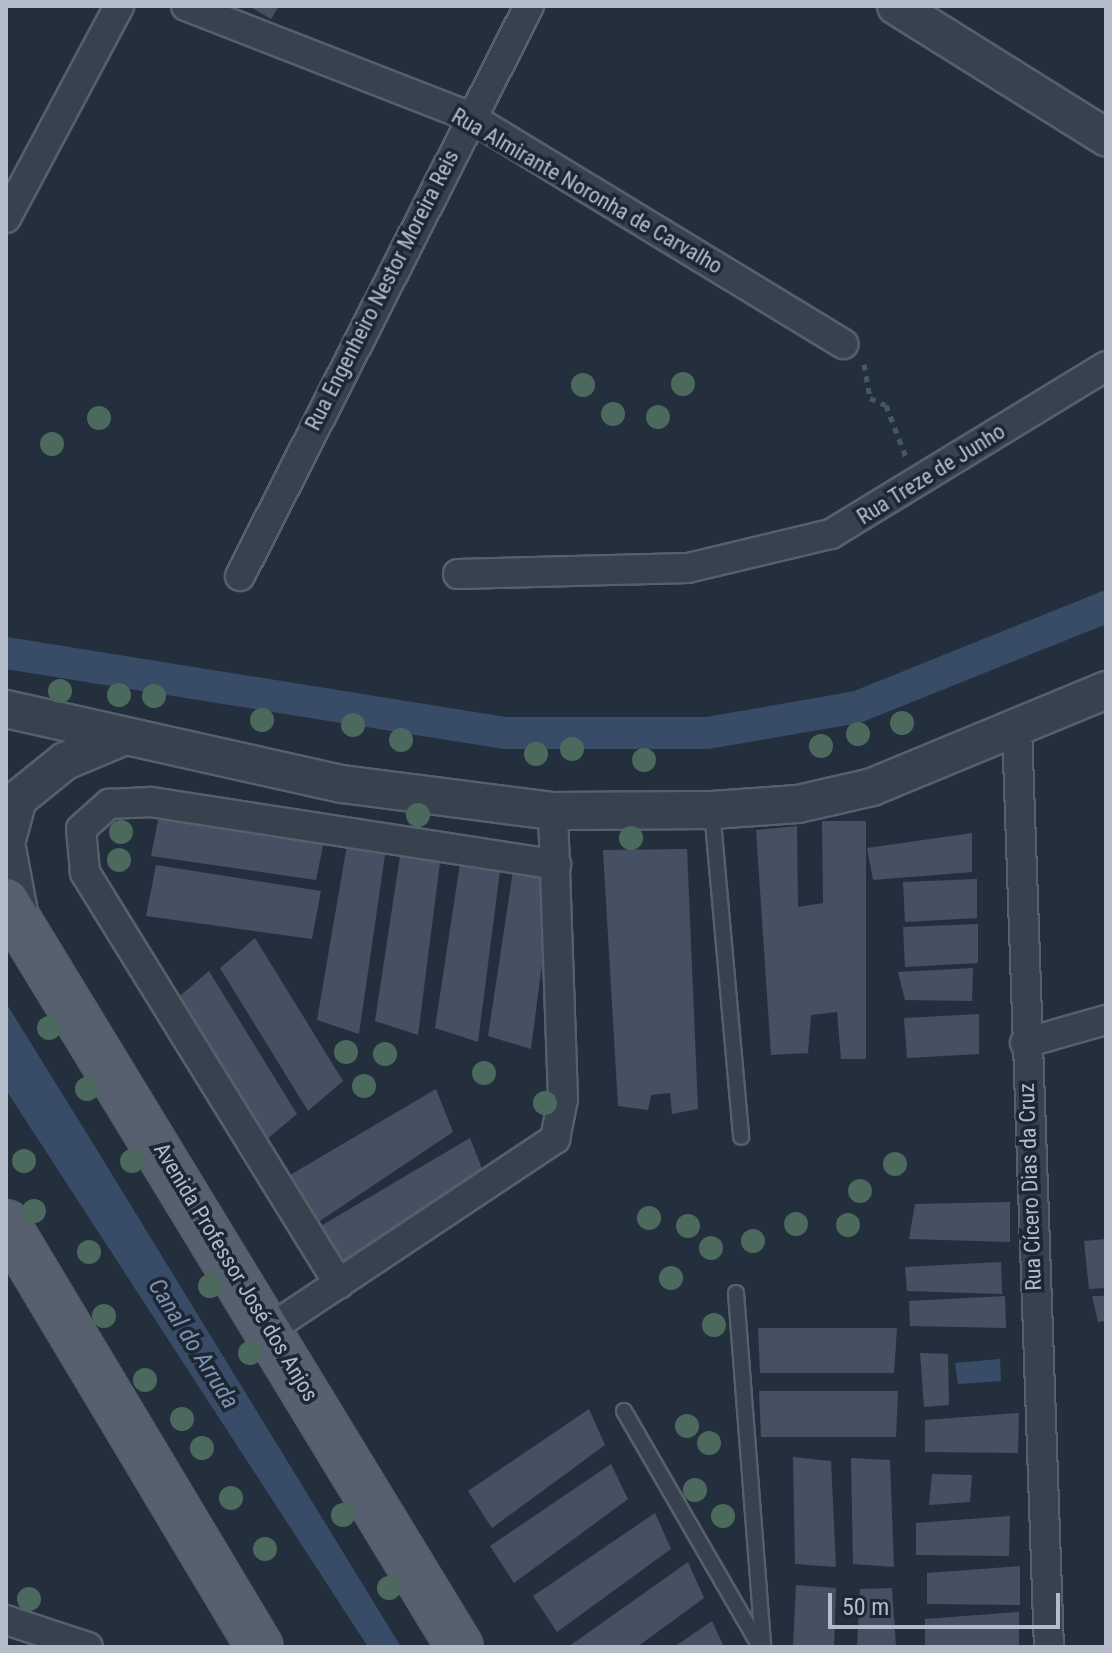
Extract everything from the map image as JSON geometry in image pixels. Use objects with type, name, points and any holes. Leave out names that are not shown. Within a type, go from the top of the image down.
[{"type":"main road","name":"Avenida Professor José dos Anjos","points":[[14,912],[270,1329],[460,1647]]},
{"type":"main road","points":[[6,1223],[260,1647]]},
{"type":"street","points":[[6,218],[119,6]]},
{"type":"street","name":"Rua Almirante Noronha de Carvalho","points":[[186,6],[470,117],[843,344]]},
{"type":"street","name":"Rua Engenheiro Nestor Moreira Reis","points":[[240,576],[470,117],[529,6]]},
{"type":"street","points":[[896,6],[1106,137]]},
{"type":"street","name":"Rua Treze de Junho","points":[[458,574],[611,574],[774,551],[861,521],[1106,366]]},
{"type":"street","points":[[6,709],[118,739],[342,784],[553,811],[712,810],[798,804],[872,787],[1106,690]]},
{"type":"street","name":"Rua Cícero Dias da Cruz","points":[[1017,728],[1025,1043],[1049,1647]]},
{"type":"street","points":[[14,912],[6,843],[18,799],[65,761],[118,739]]},
{"type":"street","points":[[339,1284],[85,872],[81,829],[109,804],[151,802],[556,865]]},
{"type":"street","points":[[270,1329],[555,1139],[563,1099],[553,811]]},
{"type":"street","points":[[1025,1043],[1106,1020]]},
{"type":"street","points":[[6,1620],[88,1647]]},
{"type":"lane","points":[[712,810],[741,1137]]},
{"type":"lane","points":[[736,1293],[762,1647]]},
{"type":"lane","points":[[624,1411],[762,1647]]},
{"type":"path","points":[[843,344],[865,365],[870,398],[886,405],[919,484]]},
{"type":"water","name":"Canal do Arruda","points":[[6,1003],[401,1647],[368,1647],[6,1090]]},
{"type":"water","points":[[1000,1359],[1001,1381],[958,1384],[955,1363]]},
{"type":"building","points":[[249,6],[279,6],[271,19]]},
{"type":"building","points":[[161,805],[326,831],[316,880],[151,856]]},
{"type":"building","points":[[822,821],[866,821],[866,1059],[841,1059],[837,1012],[811,1015],[808,1053],[771,1055],[756,830],[797,826],[798,907],[823,903]]},
{"type":"building","points":[[972,833],[972,872],[873,880],[867,848]]},
{"type":"building","points":[[348,839],[386,848],[359,1034],[317,1020]]},
{"type":"building","points":[[401,849],[441,855],[418,1035],[375,1021]]},
{"type":"building","points":[[687,849],[698,1109],[672,1114],[670,1093],[651,1095],[648,1110],[618,1106],[603,850]]},
{"type":"building","points":[[461,857],[501,863],[478,1042],[435,1028]]},
{"type":"building","points":[[514,864],[554,870],[531,1049],[488,1036]]},
{"type":"building","points":[[156,865],[321,891],[312,939],[146,916]]},
{"type":"building","points":[[977,879],[977,918],[905,922],[903,882]]},
{"type":"building","points":[[978,924],[978,963],[905,967],[903,927]]},
{"type":"building","points":[[255,938],[343,1081],[308,1111],[220,968]]},
{"type":"building","points":[[973,968],[972,1001],[905,1000],[898,972]]},
{"type":"building","points":[[209,971],[297,1114],[261,1144],[174,1001]]},
{"type":"building","points":[[979,1014],[979,1054],[907,1058],[904,1018]]},
{"type":"building","points":[[436,1089],[453,1132],[311,1227],[285,1178]]},
{"type":"building","points":[[470,1138],[487,1181],[345,1276],[319,1227]]},
{"type":"building","points":[[1010,1202],[1010,1242],[909,1239],[915,1204]]},
{"type":"building","points":[[1106,1239],[1106,1288],[1089,1289],[1084,1241]]},
{"type":"building","points":[[1001,1262],[1002,1294],[907,1291],[905,1267]]},
{"type":"building","points":[[1005,1296],[1006,1328],[910,1326],[909,1301]]},
{"type":"building","points":[[1092,1296],[1106,1296],[1106,1321],[1098,1322]]},
{"type":"building","points":[[758,1328],[897,1328],[894,1373],[760,1373]]},
{"type":"building","points":[[920,1353],[948,1354],[949,1405],[924,1407]]},
{"type":"building","points":[[759,1391],[898,1391],[896,1437],[761,1437]]},
{"type":"building","points":[[589,1409],[605,1445],[492,1528],[468,1491]]},
{"type":"building","points":[[1019,1413],[1018,1453],[925,1452],[925,1420]]},
{"type":"building","points":[[793,1457],[831,1461],[836,1567],[795,1564]]},
{"type":"building","points":[[851,1458],[890,1460],[894,1567],[853,1564]]},
{"type":"building","points":[[611,1464],[628,1499],[514,1583],[490,1546]]},
{"type":"building","points":[[932,1474],[972,1475],[970,1502],[929,1505]]},
{"type":"building","points":[[655,1513],[671,1549],[557,1632],[533,1596]]},
{"type":"building","points":[[1010,1516],[1009,1556],[916,1555],[916,1523]]},
{"type":"building","points":[[688,1562],[704,1598],[637,1647],[568,1647]]},
{"type":"building","points":[[1020,1566],[1020,1605],[927,1604],[927,1573]]},
{"type":"building","points":[[796,1585],[836,1588],[834,1647],[793,1647]]},
{"type":"building","points":[[892,1588],[896,1647],[857,1647],[860,1589]]},
{"type":"building","points":[[1019,1612],[1019,1647],[925,1647],[925,1619]]},
{"type":"building","points":[[712,1621],[724,1647],[674,1647]]},
{"type":"waterway","points":[[6,653],[505,733],[707,733],[857,707],[1106,607]]}]
